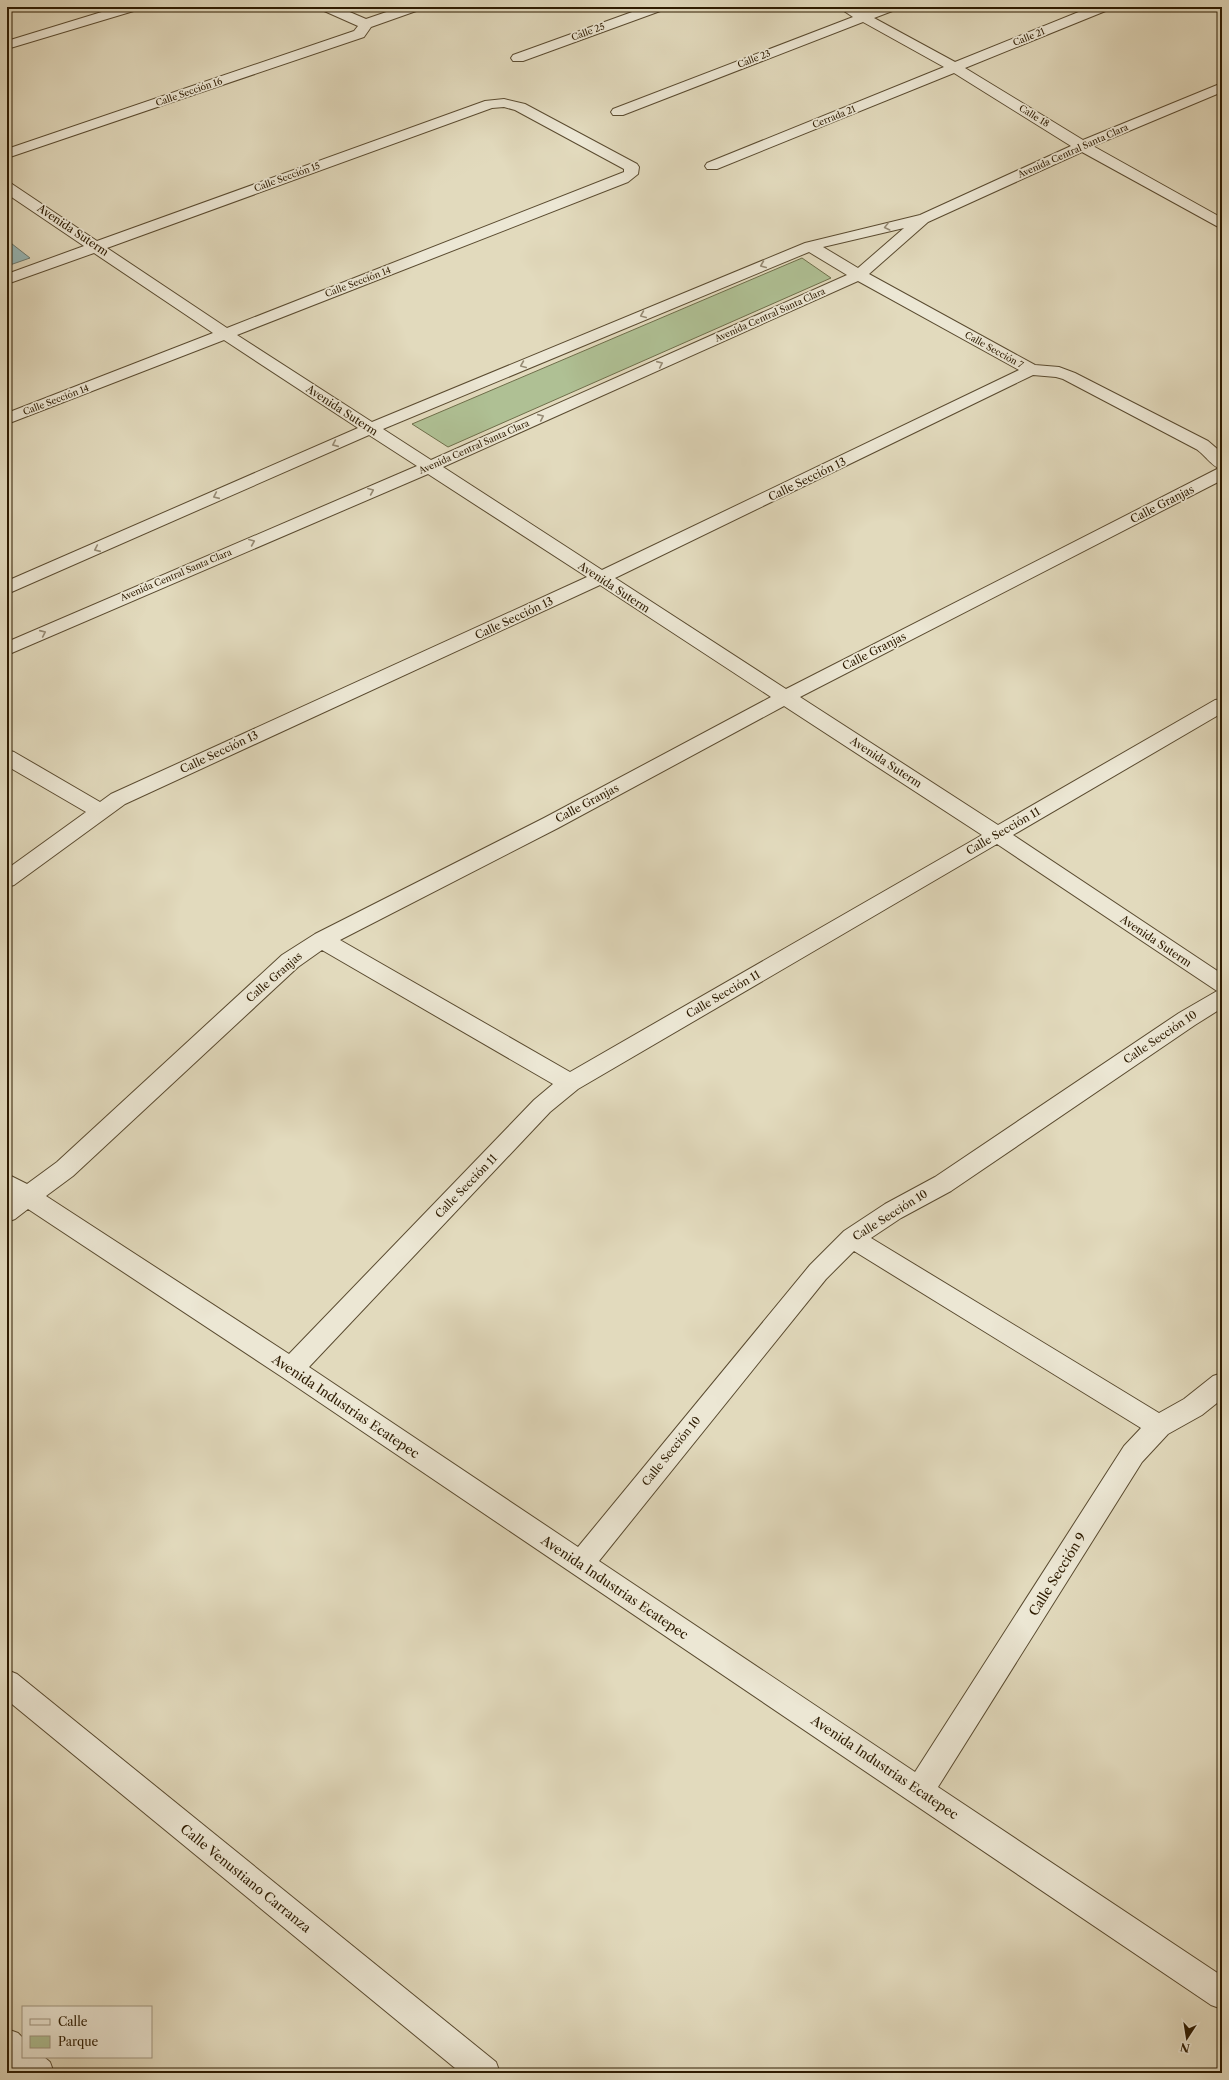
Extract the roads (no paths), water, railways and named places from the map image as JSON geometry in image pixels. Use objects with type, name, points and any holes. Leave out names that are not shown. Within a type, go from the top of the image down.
[{"type":"street","points":[[7,45],[132,7]]},
{"type":"street","points":[[327,7],[366,24],[414,7]]},
{"type":"street","name":"Calle 25","points":[[518,58],[658,7]]},
{"type":"street","name":"Calle 18","points":[[845,7],[956,68],[1082,146],[1222,224]]},
{"type":"street","name":"Calle 23","points":[[618,112],[890,7]]},
{"type":"street","name":"Calle 21","points":[[956,68],[1103,7]]},
{"type":"street","name":"Calle Sección 16","points":[[7,154],[358,34],[366,24]]},
{"type":"street","name":"Cerrada 21","points":[[712,166],[956,68]]},
{"type":"street","name":"Avenida Central Santa Clara","points":[[7,588],[371,428],[810,246],[925,218],[1082,146],[1222,87]]},
{"type":"street","name":"Calle Sección 15","points":[[7,279],[490,104],[504,103],[520,107],[567,132]]},
{"type":"street","name":"Calle Sección 14","points":[[7,419],[631,174],[632,166],[567,132]]},
{"type":"street","name":"Avenida Suterm","points":[[7,186],[225,334],[998,835],[1222,984]]},
{"type":"street","name":"Avenida Central Santa Clara","points":[[7,649],[429,467],[859,275],[925,218]]},
{"type":"street","name":"Calle Sección 7","points":[[810,246],[859,275],[1031,370],[1059,372],[1069,376],[1202,445],[1211,450],[1222,464]]},
{"type":"street","name":"Calle Sección 13","points":[[7,880],[99,810],[118,799],[601,578],[1031,370]]},
{"type":"street","name":"Calle Granjas","points":[[7,1212],[17,1190],[64,1169],[290,961],[322,940],[551,823],[785,697],[1222,473]]},
{"type":"street","name":"Calle Sección 11","points":[[292,1369],[542,1106],[570,1082],[1222,705]]},
{"type":"street","points":[[7,757],[99,810]]},
{"type":"street","points":[[322,940],[570,1082]]},
{"type":"street","name":"Calle Sección 10","points":[[580,1564],[818,1272],[852,1238],[893,1211],[943,1184],[1186,1019],[1222,998]]},
{"type":"street","name":"Avenida Industrias Ecatepec","points":[[17,1190],[292,1369],[580,1564],[920,1790],[1222,1994]]},
{"type":"street","points":[[852,1238],[1159,1426]]},
{"type":"street","name":"Calle Sección 9","points":[[920,1790],[1133,1454],[1159,1426],[1193,1406],[1222,1384]]},
{"type":"street","name":"Calle Venustiano Carranza","points":[[7,1683],[486,2073]]},
{"type":"street","points":[[7,2044],[22,2058]]},
{"type":"street","points":[[22,2058],[39,2073]]},
{"type":"water","points":[[7,240],[30,258],[7,266]]}]
